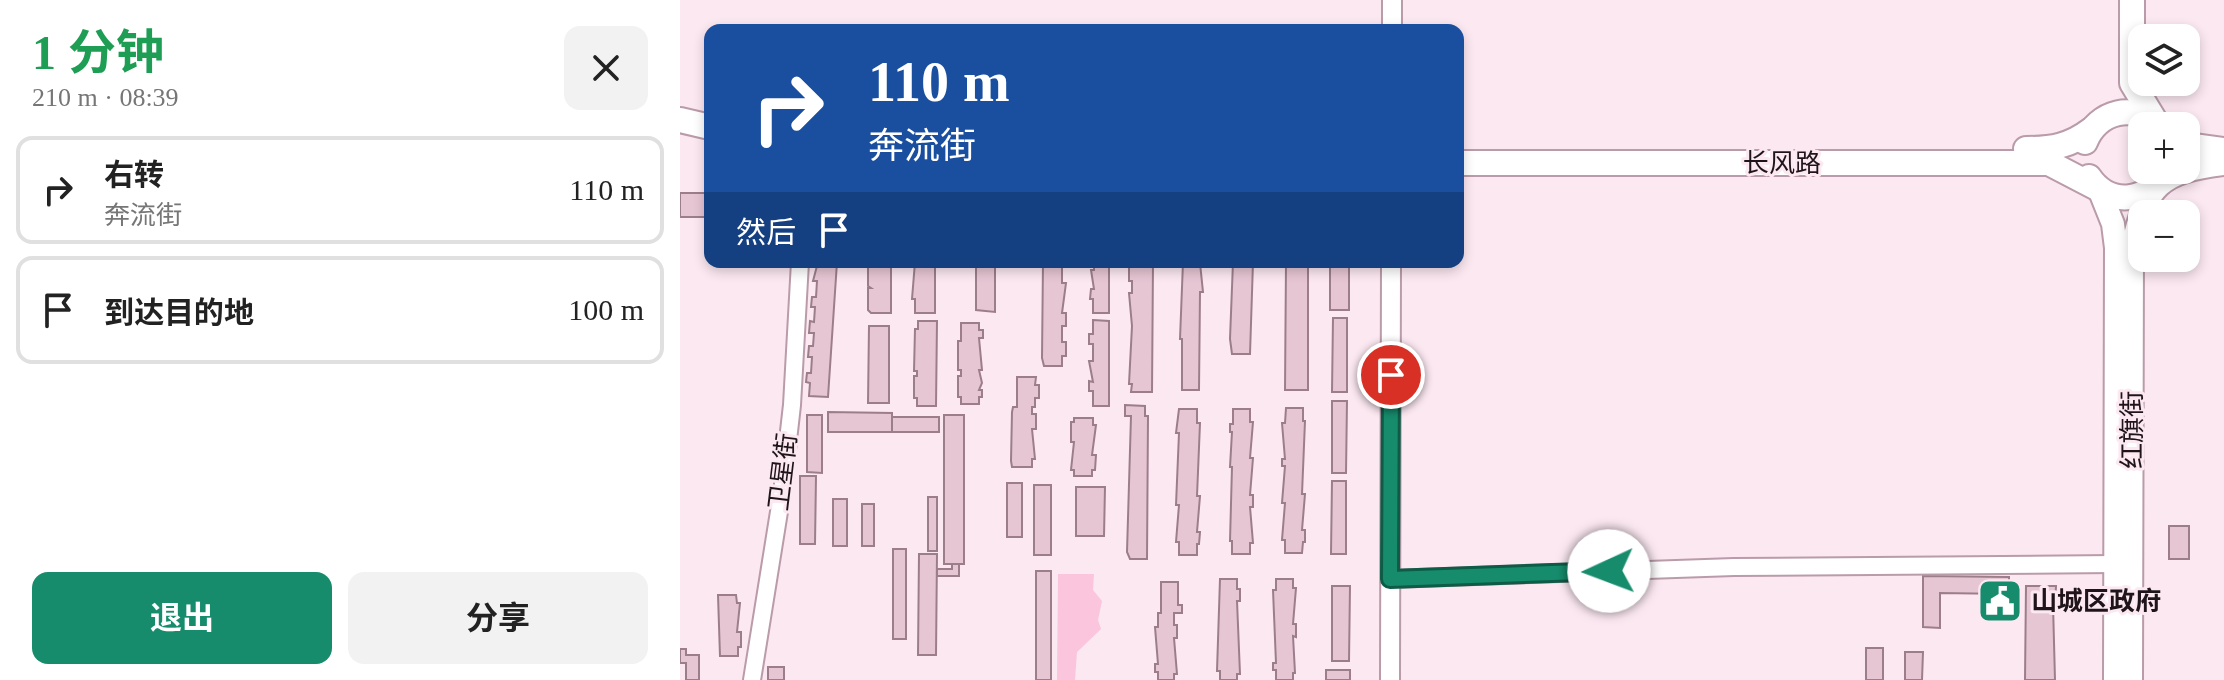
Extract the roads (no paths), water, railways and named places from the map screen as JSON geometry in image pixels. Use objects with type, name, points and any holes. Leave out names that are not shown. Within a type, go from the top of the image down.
[{"type":"main road","points":[[2099,189],[2084,165],[2084,146],[2116,91],[2117,0]]},
{"type":"main road","points":[[2132,0],[2132,83],[2150,112]]},
{"type":"main road","name":"长风路","points":[[1464,149],[2049,149],[2077,141],[2112,114],[2128,112]]},
{"type":"main road","points":[[680,120],[704,126]]},
{"type":"main road","points":[[680,135],[704,140]]},
{"type":"main road","points":[[2200,146],[2224,149]]},
{"type":"main road","name":"长风路","points":[[1464,163],[2049,163],[2115,197],[2132,198],[2152,184]]},
{"type":"main road","points":[[2200,168],[2224,164]]},
{"type":"main road","name":"红旗街","points":[[2131,680],[2132,248],[2144,204],[2157,184]]},
{"type":"main road","name":"红旗街","points":[[2099,189],[2113,224],[2116,248],[2115,680]]},
{"type":"street","points":[[1392,0],[1392,24]]},
{"type":"street","name":"卫星街","points":[[752,680],[782,493],[792,405],[800,268]]},
{"type":"street","points":[[1390,680],[1391,268]]},
{"type":"street","points":[[1390,579],[1734,567],[2115,564]]},
{"type":"place","name":"山城区政府","points":[[2000,601]]}]
